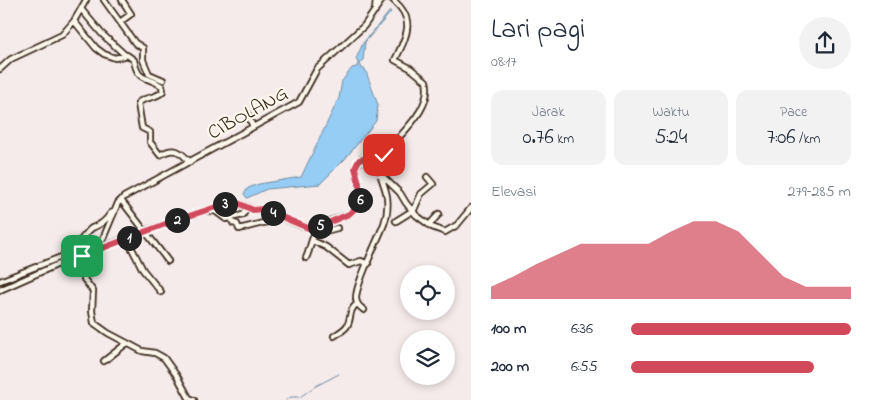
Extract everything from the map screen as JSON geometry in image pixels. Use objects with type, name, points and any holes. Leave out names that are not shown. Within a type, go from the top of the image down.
[{"type":"street","points":[[0,70],[11,59],[62,35],[74,21],[86,0]]},
{"type":"street","points":[[104,0],[135,43],[143,48],[143,60],[149,74],[164,80]]},
{"type":"street","points":[[120,22],[131,14],[122,0]]},
{"type":"street","points":[[375,12],[376,0]]},
{"type":"street","name":"CIBOLANG","points":[[121,200],[299,102],[317,69],[344,43],[356,35],[375,12],[382,0]]},
{"type":"street","points":[[364,310],[357,304],[356,298],[359,285],[385,220],[387,208],[387,198],[379,172],[384,155],[422,109],[427,92],[426,80],[395,60],[404,43],[408,22],[404,12],[393,0]]},
{"type":"street","points":[[81,9],[102,34],[125,55],[134,60],[135,68],[139,75],[161,84],[164,88],[159,96],[141,100],[138,103],[142,128],[150,132],[150,140],[153,147],[160,155],[168,151],[181,152],[190,162]]},
{"type":"street","points":[[74,21],[96,48],[104,54],[115,58],[125,55]]},
{"type":"street","points":[[248,115],[253,127]]},
{"type":"street","points":[[0,290],[146,231],[228,203],[240,204],[254,210],[263,209],[308,228],[320,226],[349,214],[358,206],[360,202],[359,183],[355,168],[360,160],[367,161],[401,194],[412,212],[429,225],[445,232],[457,225],[471,208]]},
{"type":"street","points":[[396,221],[412,212],[421,194],[433,184],[427,177]]},
{"type":"street","points":[[0,281],[102,241],[121,200],[168,261]]},
{"type":"street","points":[[204,210],[215,211],[226,219],[243,215],[247,207]]},
{"type":"street","points":[[70,254],[91,229],[98,227],[106,220],[110,213],[114,212]]},
{"type":"street","points":[[429,225],[439,214]]},
{"type":"street","points":[[231,217],[233,224],[237,224],[239,229],[275,220],[278,216]]},
{"type":"street","points":[[306,258],[314,234],[320,226]]},
{"type":"street","points":[[314,234],[337,228]]},
{"type":"street","points":[[127,240],[143,270],[161,292]]},
{"type":"street","points":[[313,241],[349,264],[361,261],[368,264]]},
{"type":"street","points":[[82,256],[88,262],[84,279],[94,292],[92,313],[94,323],[127,344],[164,358],[189,398],[194,400]]},
{"type":"street","points":[[334,336],[347,326],[350,312],[357,304]]},
{"type":"street","points":[[104,361],[127,344]]},
{"type":"water","points":[[390,11],[365,42],[363,61],[360,63],[362,69],[365,69],[378,105],[376,121],[345,159],[320,184],[267,189],[247,198],[244,194],[248,188],[259,184],[301,177],[339,98],[342,81],[352,68],[357,67],[356,59],[363,43]]},
{"type":"waterway","points":[[286,400],[291,397],[300,397],[314,387],[339,374]]},
{"type":"route","points":[[82,256],[168,223],[228,203],[240,204],[253,210],[263,209],[308,228],[323,225],[353,212],[358,206],[360,202],[359,183],[355,168],[359,160],[367,161],[379,172],[384,155]]}]
